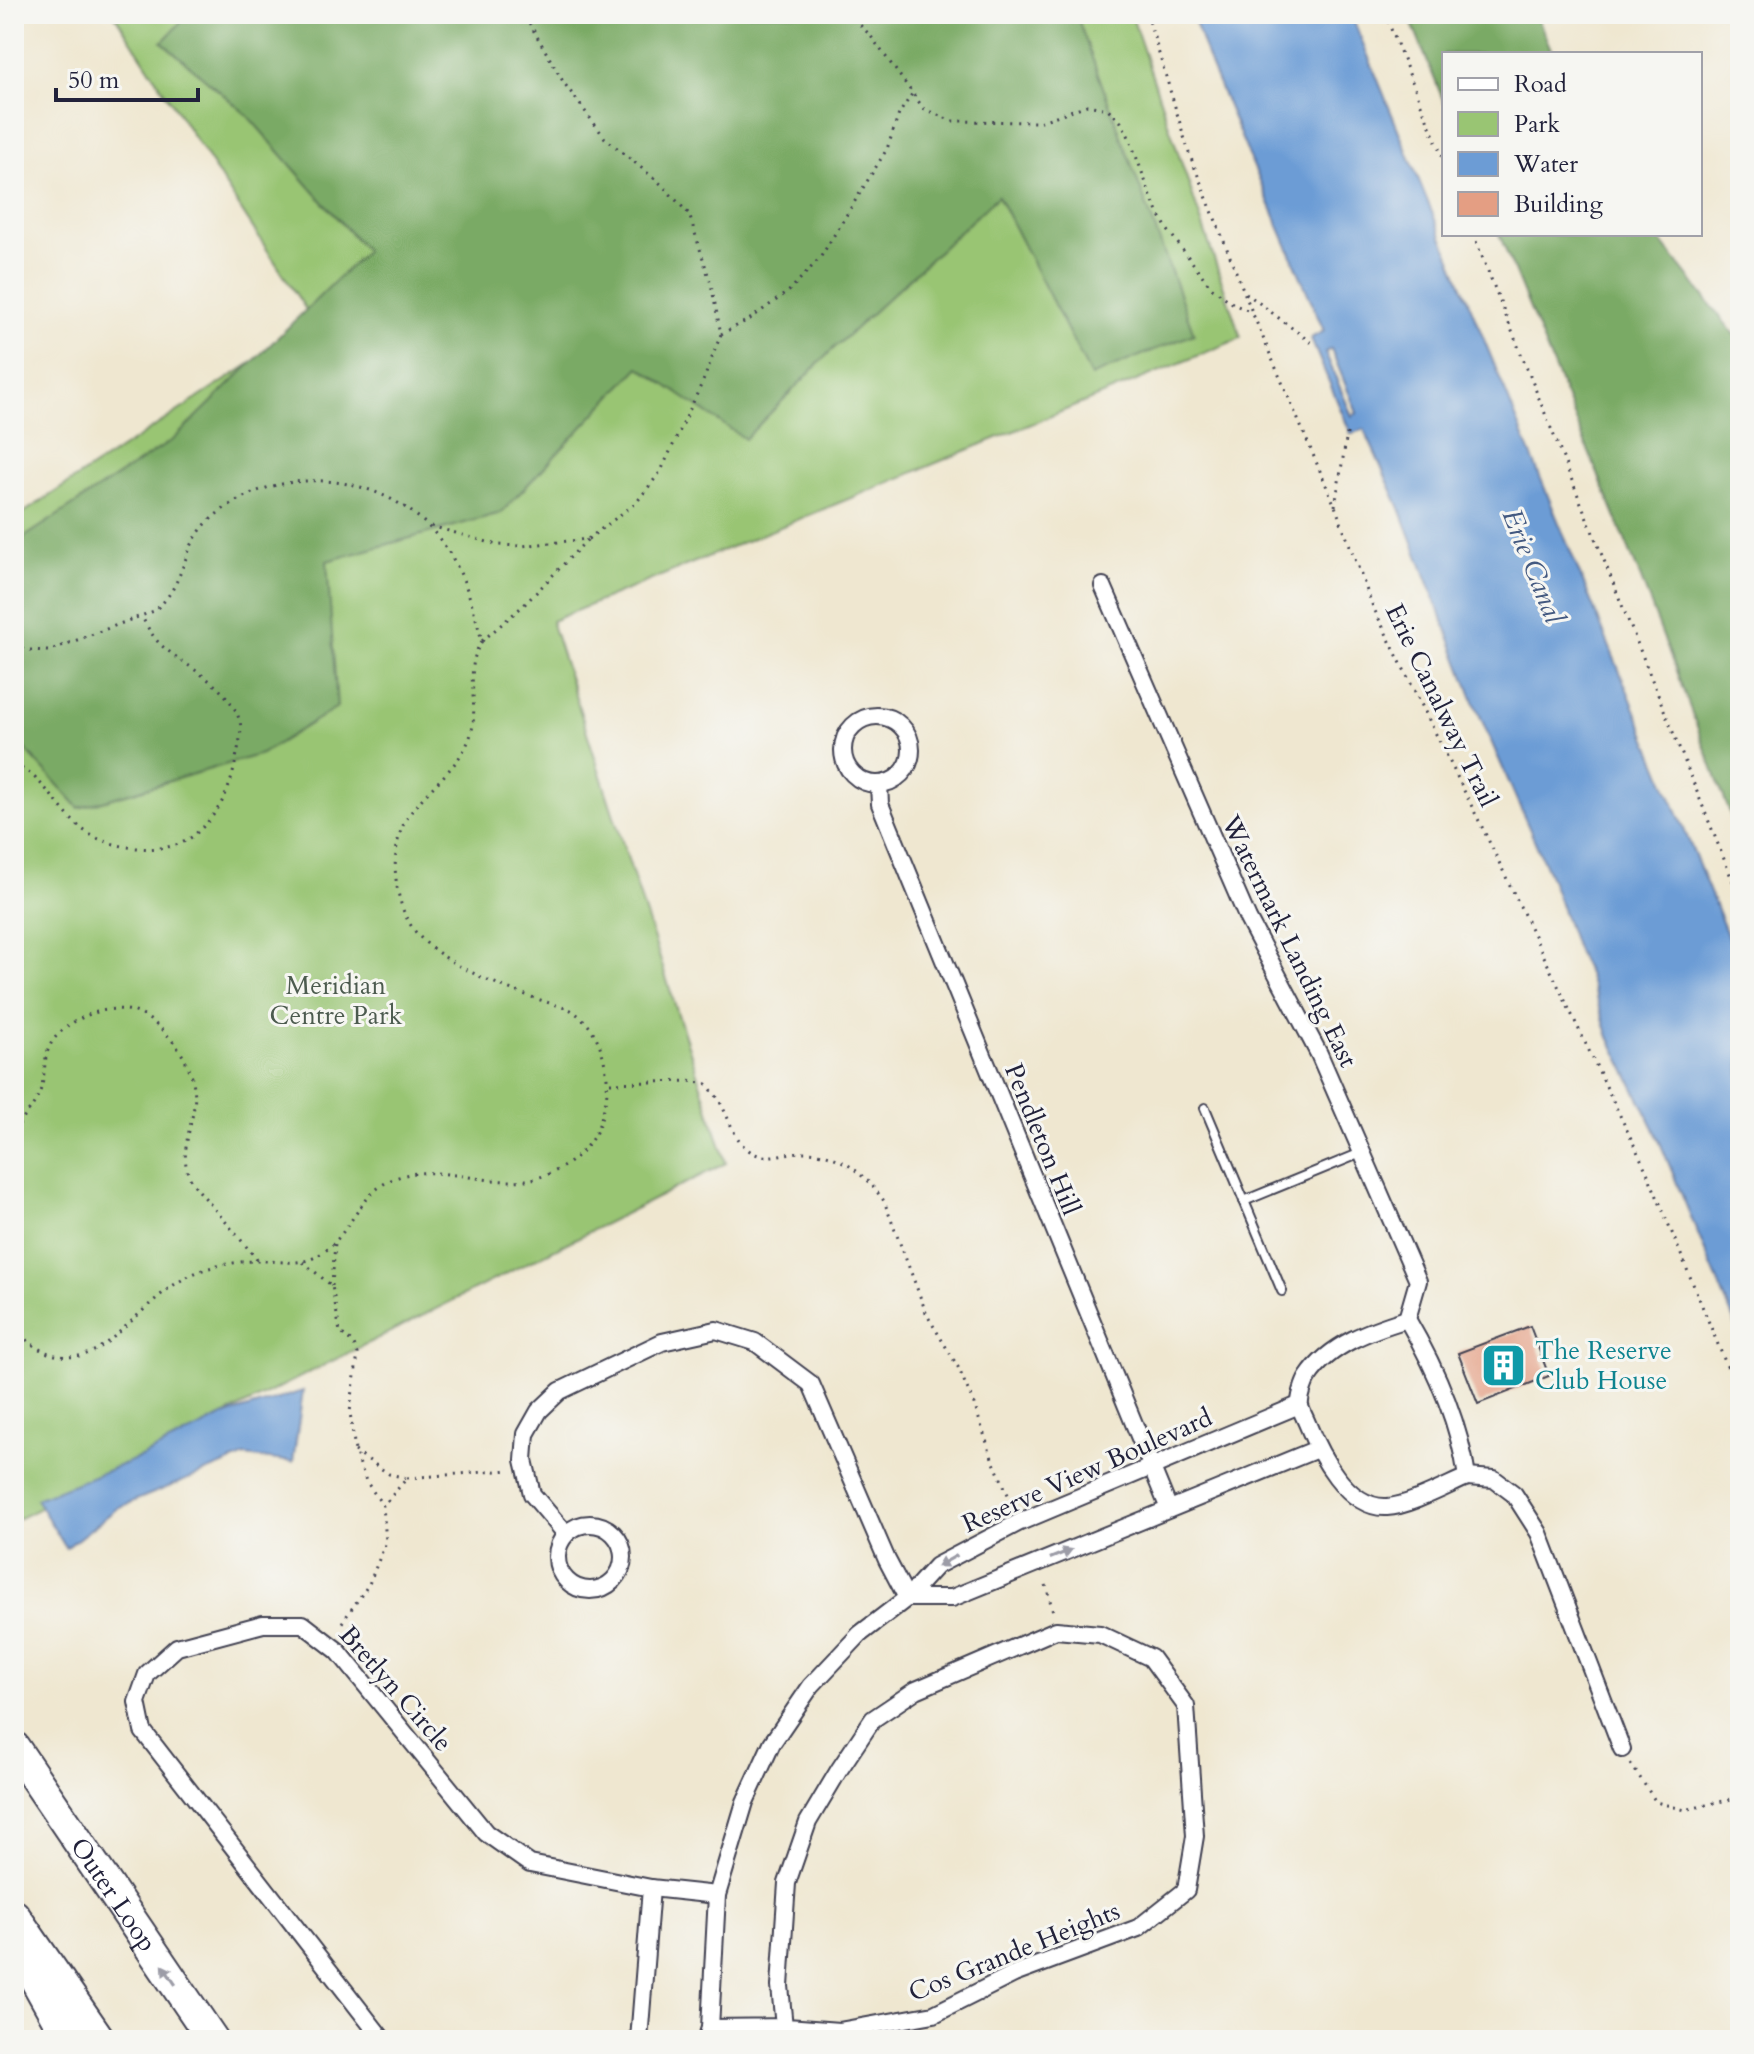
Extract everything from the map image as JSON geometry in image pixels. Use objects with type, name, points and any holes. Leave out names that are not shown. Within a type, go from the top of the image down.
[{"type":"highway","name":"Outer Loop","points":[[14,1747],[213,2040]]},
{"type":"highway","points":[[14,1915],[100,2040]]},
{"type":"highway","points":[[14,1940],[69,2040]]},
{"type":"street","name":"Watermark Landing East","points":[[1103,586],[1248,919],[1319,1054],[1418,1281],[1407,1319]]},
{"type":"street","points":[[870,716],[892,719],[908,735],[911,746],[911,757],[900,776],[879,785],[857,778],[844,760],[845,737],[860,720],[870,716]]},
{"type":"street","name":"Pendleton Hill","points":[[879,785],[880,804],[1169,1509]]},
{"type":"street","points":[[1467,1477],[1463,1450],[1429,1358],[1407,1319],[1366,1332],[1342,1346],[1307,1378],[1299,1405],[1317,1449],[1340,1482],[1363,1501],[1386,1507],[1434,1492],[1467,1477],[1494,1479],[1514,1494],[1539,1533],[1622,1749]]},
{"type":"street","points":[[566,1534],[532,1494],[526,1469],[526,1434],[539,1411],[560,1391],[662,1342],[716,1330],[755,1342],[811,1384],[887,1560],[907,1598],[952,1598],[1317,1449]]},
{"type":"street","name":"Reserve View Boulevard","points":[[708,2034],[717,1895],[745,1802],[772,1743],[811,1686],[860,1634],[907,1598],[936,1566],[1020,1522],[1299,1405]]},
{"type":"street","points":[[584,1524],[605,1527],[614,1534],[623,1553],[622,1564],[611,1582],[602,1588],[579,1588],[562,1575],[557,1565],[557,1554],[566,1534],[584,1524]]},
{"type":"street","name":"Bretlyn Circle","points":[[383,2040],[143,1731],[137,1702],[147,1674],[177,1647],[263,1624],[303,1624],[338,1651],[486,1833],[530,1864],[651,1888],[717,1895]]},
{"type":"street","name":"Cos Grande Heights","points":[[708,2034],[784,2027],[839,2031],[934,2014],[1014,1974],[1138,1928],[1186,1890],[1195,1836],[1186,1706],[1151,1658],[1100,1634],[1056,1630],[916,1690],[873,1719],[808,1822],[787,1883],[780,1986],[784,2027]]},
{"type":"street","points":[[639,2040],[651,1888]]},
{"type":"lane","points":[[1205,1108],[1282,1291]]},
{"type":"lane","points":[[1244,1201],[1362,1152]]},
{"type":"path","points":[[14,1324],[30,1344],[47,1354],[71,1357],[100,1348],[147,1304],[184,1278],[210,1268],[258,1261],[303,1262],[324,1252],[386,1182],[407,1174],[432,1172],[488,1181],[534,1178],[562,1168],[579,1155],[593,1138],[604,1109],[609,1083],[600,1043],[582,1017],[493,981],[434,951],[414,930],[397,892],[395,870],[402,828],[457,760],[470,738],[474,721],[473,664],[482,641],[524,605],[588,539],[636,503],[661,471],[704,379],[721,334],[711,284],[689,214],[661,184],[605,138],[564,83],[524,14]]},
{"type":"path","points":[[849,14],[870,35],[924,109],[952,121],[1039,122],[1087,105],[1108,109],[1121,122],[1129,137],[1153,202],[1167,229],[1211,287],[1235,305],[1252,312]]},
{"type":"path","name":"Erie Canalway Trail","points":[[1147,14],[1189,153],[1252,312],[1335,506],[1373,607],[1647,1172],[1740,1398]]},
{"type":"path","points":[[1385,14],[1442,156]]},
{"type":"path","points":[[721,334],[750,319],[789,291],[820,258],[887,149],[899,114],[912,94]]},
{"type":"path","points":[[1474,236],[1740,899]]},
{"type":"path","points":[[1244,292],[1313,344]]},
{"type":"path","points":[[1335,506],[1348,428]]},
{"type":"path","points":[[14,649],[48,651],[154,611],[168,600],[177,586],[191,544],[213,517],[252,493],[294,481],[337,481],[389,497],[429,526],[451,556],[470,596],[482,641]]},
{"type":"path","points":[[429,526],[498,545],[521,546],[588,539]]},
{"type":"path","points":[[14,765],[35,777],[74,821],[93,837],[112,843],[164,849],[183,844],[216,814],[229,790],[240,722],[222,691],[168,651],[151,635],[142,617]]},
{"type":"path","points":[[14,1131],[38,1094],[42,1084],[43,1061],[53,1040],[68,1024],[88,1014],[112,1010],[139,1013],[175,1044],[195,1088],[184,1162],[191,1180],[258,1261]]},
{"type":"path","points":[[609,1083],[659,1081],[707,1084],[743,1145],[752,1153],[763,1157],[797,1152],[823,1153],[846,1161],[875,1188],[884,1201],[927,1315],[958,1367],[1013,1506]]},
{"type":"path","points":[[335,1242],[332,1286],[340,1332],[353,1343],[358,1354],[350,1412],[355,1451],[366,1481],[383,1506],[386,1542],[369,1584],[341,1624]]},
{"type":"path","points":[[303,1262],[332,1286]]},
{"type":"path","points":[[355,1451],[389,1474],[407,1478],[526,1469]]},
{"type":"path","points":[[383,1506],[407,1478]]},
{"type":"path","points":[[1046,1585],[1055,1619]]},
{"type":"path","points":[[1622,1749],[1656,1802],[1685,1810],[1740,1797]]},
{"type":"green space","name":"Meridian Centre Park","points":[[114,14],[1131,14],[1241,338],[551,621],[726,1163],[14,1521],[14,519],[314,322]]},
{"type":"green space","points":[[189,14],[1076,14],[1194,334],[1091,376],[998,196],[831,351],[745,439],[639,367],[501,513],[327,561],[337,707],[261,754],[79,808],[14,737],[14,544],[174,439],[366,251],[247,115],[162,42]]},
{"type":"green space","points":[[1408,14],[1536,14],[1552,52],[1442,52],[1442,97]]},
{"type":"green space","points":[[1500,236],[1657,236],[1740,342],[1740,840],[1640,576]]},
{"type":"water","name":"Erie Canal","points":[[1192,14],[1351,14],[1740,966],[1740,1335],[1654,1128],[1609,1037],[1550,876],[1477,709],[1399,506],[1364,429],[1351,434],[1313,344],[1311,338],[1324,331],[1211,67]],"holes":[[[1331,349],[1357,413],[1352,416],[1325,352]]]},
{"type":"water","points":[[303,1391],[293,1462],[245,1456],[119,1507],[66,1548],[36,1499],[141,1457],[223,1416]]},
{"type":"building","name":"The Reserve Club House","points":[[1530,1326],[1549,1376],[1478,1404],[1458,1353]]},
{"type":"place","name":"The Reserve Club House","points":[[1504,1365]]}]
